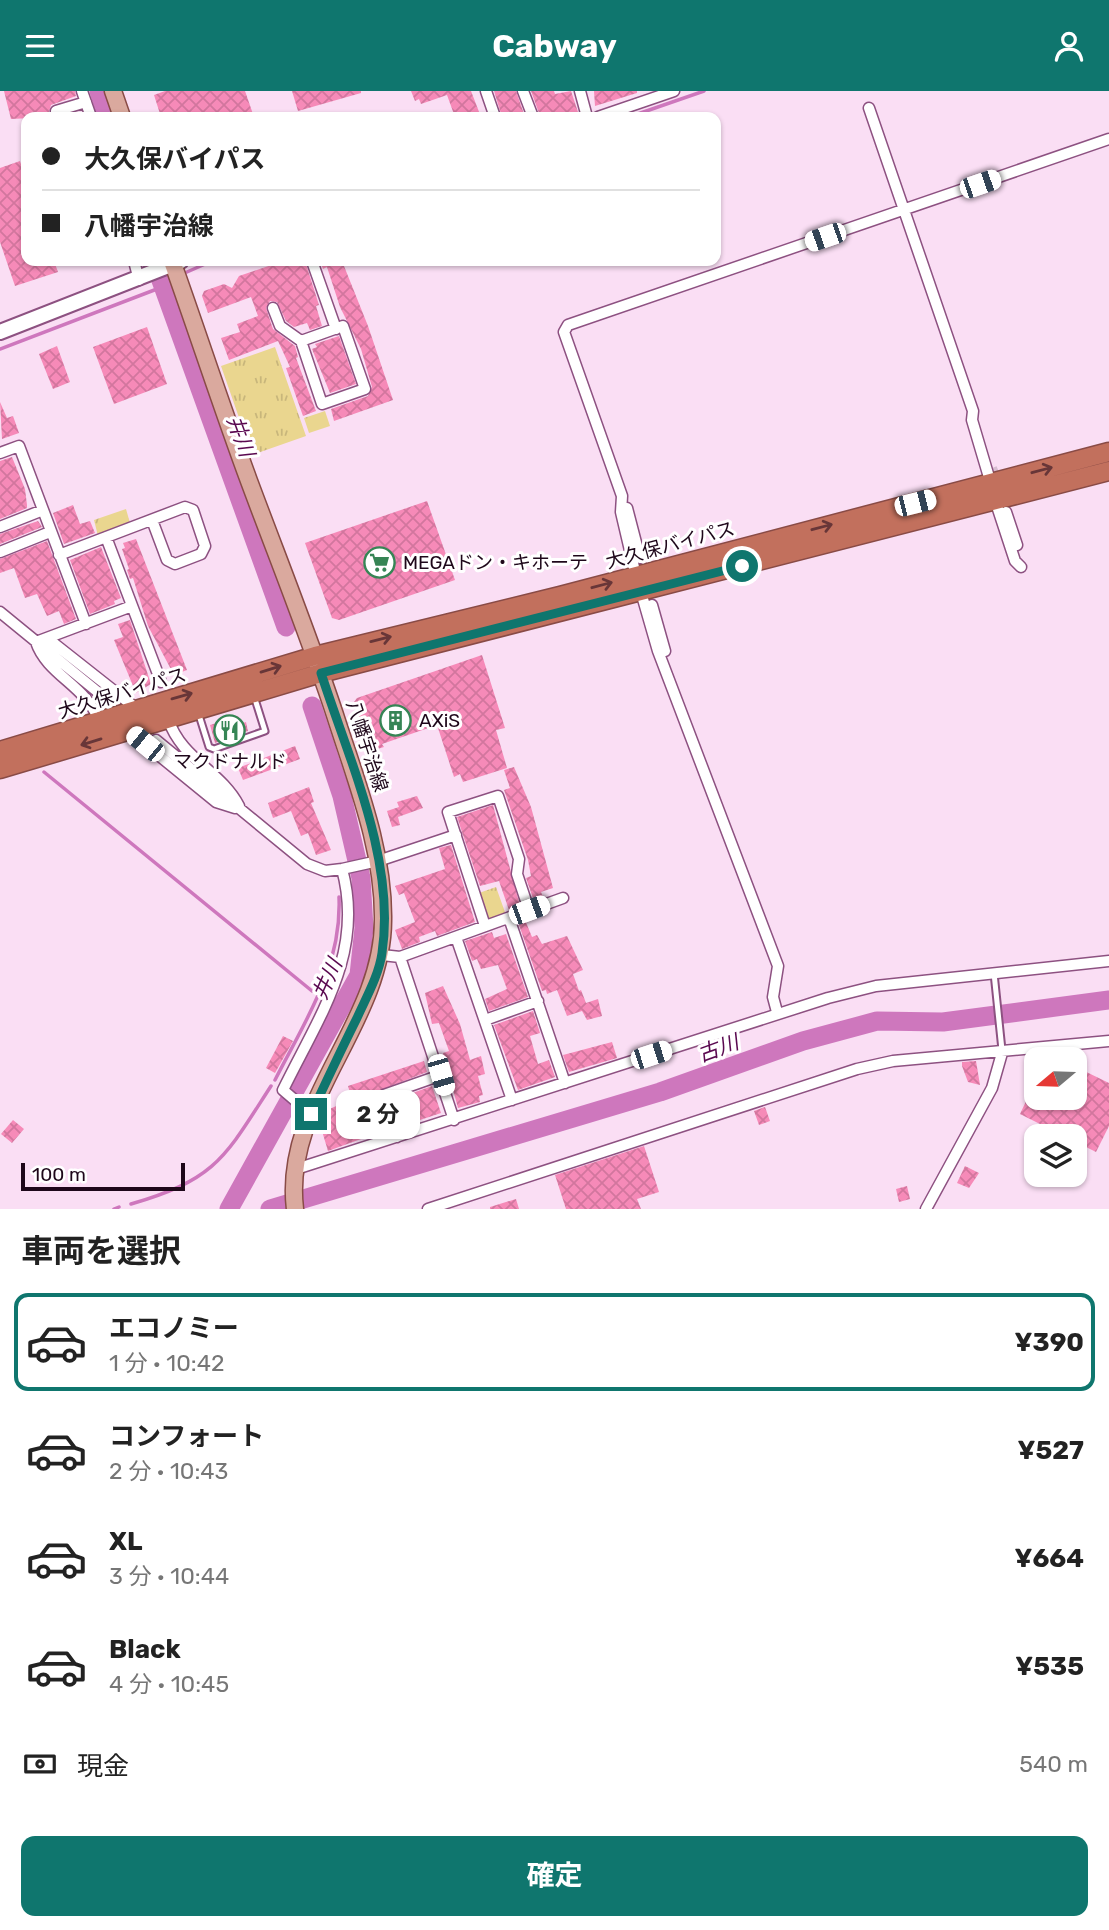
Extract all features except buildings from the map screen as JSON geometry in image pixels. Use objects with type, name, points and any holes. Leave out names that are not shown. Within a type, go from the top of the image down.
[{"type":"highway","name":"大久保バイパス","points":[[0,769],[321,673],[643,591],[996,491],[1109,452]]},
{"type":"highway","name":"大久保バイパス","points":[[996,491],[1109,471]]},
{"type":"highway","name":"大久保バイパス","points":[[0,751],[315,656],[643,591]]},
{"type":"main road","points":[[113,91],[120,112]]},
{"type":"main road","name":"八幡宇治線","points":[[174,266],[321,673],[363,803],[373,861],[383,892],[382,955],[371,986],[306,1110],[293,1173],[295,1209]]},
{"type":"street","points":[[486,91],[493,112]]},
{"type":"street","points":[[523,91],[531,112]]},
{"type":"street","points":[[580,91],[586,112]]},
{"type":"street","points":[[613,112],[674,91]]},
{"type":"street","points":[[56,111],[84,96]]},
{"type":"street","points":[[869,108],[973,411],[996,491],[1015,561],[1021,567],[996,491],[972,420],[973,411]]},
{"type":"street","points":[[640,558],[622,496],[564,332],[568,325],[1109,139]]},
{"type":"street","points":[[136,266],[141,279]]},
{"type":"street","points":[[0,332],[169,266]]},
{"type":"street","points":[[314,266],[336,329]]},
{"type":"street","points":[[273,308],[280,326],[301,341],[322,404],[365,389],[343,326],[301,341]]},
{"type":"street","points":[[0,453],[19,446],[86,624]]},
{"type":"street","points":[[622,496],[621,512],[664,663],[778,966],[773,997],[778,1012]]},
{"type":"street","points":[[59,555],[185,507],[192,510],[205,546],[201,554],[175,564],[167,560],[152,520]]},
{"type":"street","points":[[0,527],[43,510]]},
{"type":"street","points":[[0,552],[50,533]]},
{"type":"street","points":[[106,537],[161,682]]},
{"type":"street","points":[[643,591],[666,656],[664,663]]},
{"type":"street","points":[[36,642],[132,606]]},
{"type":"street","points":[[0,612],[110,702]]},
{"type":"street","points":[[47,638],[137,709]]},
{"type":"street","points":[[36,642],[41,656],[89,699],[99,721]]},
{"type":"street","points":[[168,719],[184,751],[229,787],[242,810]]},
{"type":"street","points":[[128,731],[216,802],[242,810]]},
{"type":"street","points":[[156,740],[307,864],[325,871],[373,861],[456,835]]},
{"type":"street","points":[[485,926],[448,812],[498,796],[519,859],[517,874],[529,910]]},
{"type":"street","points":[[306,1110],[283,1090],[341,971],[349,933],[350,897],[342,869]]},
{"type":"street","points":[[382,955],[400,957],[563,898]]},
{"type":"street","points":[[509,918],[565,1083]]},
{"type":"street","points":[[456,937],[513,1100]]},
{"type":"street","points":[[400,957],[454,1120]]},
{"type":"street","points":[[293,1173],[778,1012],[876,986],[1109,961]]},
{"type":"street","points":[[485,1020],[538,1001]]},
{"type":"street","points":[[428,1209],[857,1069],[892,1061],[1109,1041]]},
{"type":"street","points":[[926,1209],[992,1088],[1002,1049]]},
{"type":"street","points":[[397,1137],[384,1095],[441,1075]]},
{"type":"lane","points":[[198,710],[209,747],[214,750],[264,731],[253,693]]},
{"type":"lane","points":[[994,975],[1002,1049]]},
{"type":"green space","points":[[275,347],[306,436],[252,455],[221,366]]},
{"type":"green space","points":[[325,411],[330,426],[309,433],[304,418]]},
{"type":"green space","points":[[126,509],[130,523],[98,536],[94,520]]},
{"type":"green space","points":[[496,887],[506,915],[488,921],[479,893]]},
{"type":"waterway","name":"井川","points":[[99,91],[105,112]]},
{"type":"waterway","points":[[643,112],[704,91]]},
{"type":"waterway","name":"井川","points":[[156,266],[286,627]]},
{"type":"waterway","points":[[187,272],[201,266]]},
{"type":"waterway","points":[[0,349],[170,284]]},
{"type":"waterway","name":"井川","points":[[229,1209],[359,975],[364,928],[361,878],[342,796],[312,706]]},
{"type":"waterway","points":[[44,772],[312,991]]},
{"type":"waterway","points":[[275,1080],[310,1014],[328,970],[335,947],[339,897]]},
{"type":"waterway","name":"古川","points":[[270,1209],[660,1092],[803,1041],[877,1021],[943,1022],[1109,1000]]},
{"type":"waterway","points":[[131,1204],[183,1185],[216,1162],[242,1131],[271,1086]]},
{"type":"waterway","points":[[114,1209],[119,1207]]},
{"type":"tunnel","points":[[992,468],[998,484]]},
{"type":"place","name":"MEGAドン・キホーテ","points":[[380,562]]},
{"type":"place","name":"AXiS","points":[[396,720]]},
{"type":"place","name":"マクドナルド","points":[[230,730]]},
{"type":"route","points":[[311,1114],[371,986],[382,955],[384,920],[383,892],[372,836],[321,673],[742,566]]}]
